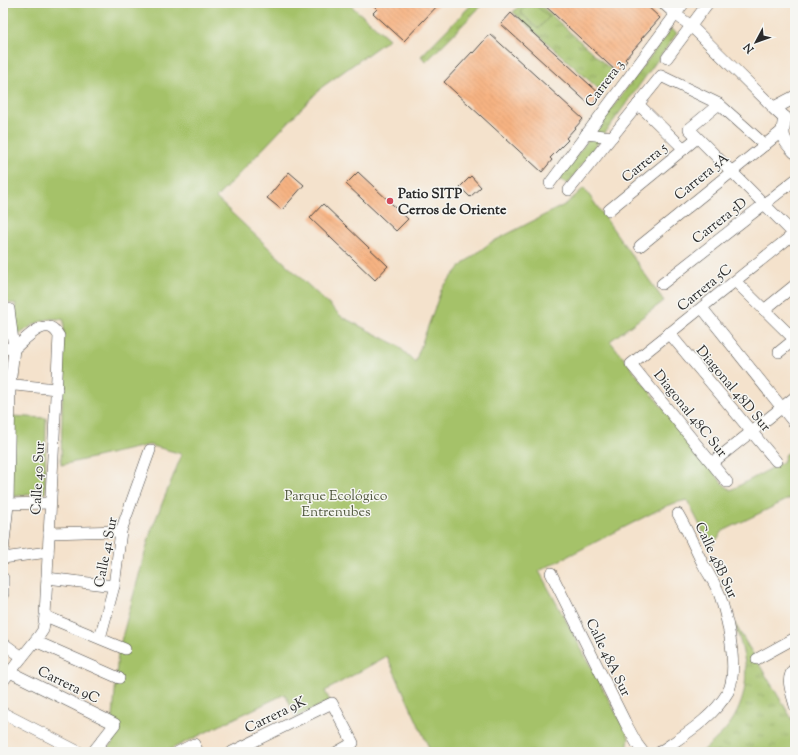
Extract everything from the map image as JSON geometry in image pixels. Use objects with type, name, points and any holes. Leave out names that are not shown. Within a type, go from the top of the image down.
[{"type":"street","points":[[663,3],[691,26],[774,108],[790,115],[782,131],[784,140],[795,152]]},
{"type":"street","name":"Carrera 3","points":[[550,183],[684,3]]},
{"type":"street","points":[[667,58],[708,3]]},
{"type":"street","points":[[569,190],[661,76],[719,104],[765,145]]},
{"type":"street","points":[[774,108],[795,97]]},
{"type":"street","points":[[638,104],[684,149]]},
{"type":"street","points":[[719,104],[689,129],[794,233]]},
{"type":"street","name":"Carrera 5A","points":[[640,246],[782,131]]},
{"type":"street","points":[[586,134],[612,137]]},
{"type":"street","name":"Carrera 5","points":[[609,210],[697,138]]},
{"type":"street","name":"Carrera 5D","points":[[662,284],[795,180]]},
{"type":"street","name":"Carrera 5C","points":[[631,364],[794,233]]},
{"type":"street","points":[[735,281],[795,340],[779,352]]},
{"type":"street","points":[[764,310],[795,285]]},
{"type":"street","points":[[702,308],[795,424]]},
{"type":"street","points":[[3,552],[8,349],[6,309]]},
{"type":"street","name":"Calle 40 Sur","points":[[8,349],[42,326],[48,326],[54,329],[59,336],[45,616],[43,630],[35,641]]},
{"type":"street","name":"Diagonal 48D Sur","points":[[670,333],[776,461]]},
{"type":"street","name":"Diagonal 48C Sur","points":[[631,364],[727,482]]},
{"type":"street","points":[[7,384],[57,389]]},
{"type":"street","points":[[712,463],[795,397]]},
{"type":"street","name":"Calle 41 Sur","points":[[100,638],[114,586],[121,531],[150,450]]},
{"type":"street","points":[[5,504],[50,503]]},
{"type":"street","name":"Calle 48B Sur","points":[[660,752],[710,714],[728,691],[732,676],[731,639],[721,597],[678,514]]},
{"type":"street","points":[[49,533],[121,531]]},
{"type":"street","points":[[3,558],[48,552]]},
{"type":"street","name":"Calle 48A Sur","points":[[551,573],[625,722],[643,752]]},
{"type":"street","points":[[3,578],[3,594]]},
{"type":"street","points":[[47,578],[114,586]]},
{"type":"street","points":[[45,616],[125,649]]},
{"type":"street","points":[[757,659],[795,638]]},
{"type":"street","points":[[3,681],[35,641],[119,678]]},
{"type":"street","name":"Carrera 9C","points":[[3,643],[22,657]]},
{"type":"street","points":[[795,668],[789,677],[795,706]]},
{"type":"street","name":"Carrera 9C","points":[[10,672],[115,724],[93,752]]},
{"type":"street","name":"Carrera 9K","points":[[232,752],[332,703],[353,743],[337,752]]},
{"type":"street","points":[[3,713],[79,752]]},
{"type":"street","points":[[178,752],[196,748]]},
{"type":"green space","name":"Parque Ecológico Entrenubes","points":[[3,3],[348,3],[389,39],[322,87],[216,198],[342,317],[397,345],[415,362],[442,288],[464,263],[490,243],[566,204],[584,188],[664,301],[610,341],[723,484],[731,490],[783,462],[786,454],[795,450],[795,496],[723,531],[711,547],[687,500],[662,508],[539,571],[629,737],[627,752],[431,752],[387,656],[325,691],[330,701],[296,717],[285,694],[165,752],[107,752],[117,733],[112,730],[118,652],[151,531],[182,454],[149,445],[61,465],[64,320],[50,319],[37,323],[13,339],[16,304],[3,302]]},
{"type":"green space","points":[[473,3],[484,3],[426,62],[421,56]]},
{"type":"green space","points":[[522,3],[538,3],[616,74],[602,92],[513,12]]},
{"type":"green space","points":[[528,3],[533,3],[549,17],[538,29],[520,12]]},
{"type":"green space","points":[[671,29],[677,33],[568,184],[559,179]]},
{"type":"green space","points":[[11,416],[46,418],[45,493],[8,497]]},
{"type":"green space","points":[[735,624],[795,724],[795,752],[700,752],[709,746],[732,721],[744,691],[746,668]]},
{"type":"building","points":[[371,3],[440,3],[404,41],[373,13],[377,9]]},
{"type":"building","points":[[542,3],[644,3],[660,18],[625,59],[627,61],[617,72]]},
{"type":"building","points":[[511,13],[601,95],[591,106],[501,24]]},
{"type":"building","points":[[490,34],[583,119],[566,138],[568,140],[550,158],[552,160],[542,172],[444,82]]},
{"type":"building","points":[[289,172],[304,185],[282,210],[267,198]]},
{"type":"building","points":[[358,172],[408,219],[396,231],[346,184]]},
{"type":"building","points":[[471,176],[481,187],[470,197],[460,187]]},
{"type":"building","points":[[323,204],[388,266],[375,280],[310,218]]},
{"type":"place","name":"Patio SITP Cerros de Oriente","points":[[390,201]]}]
